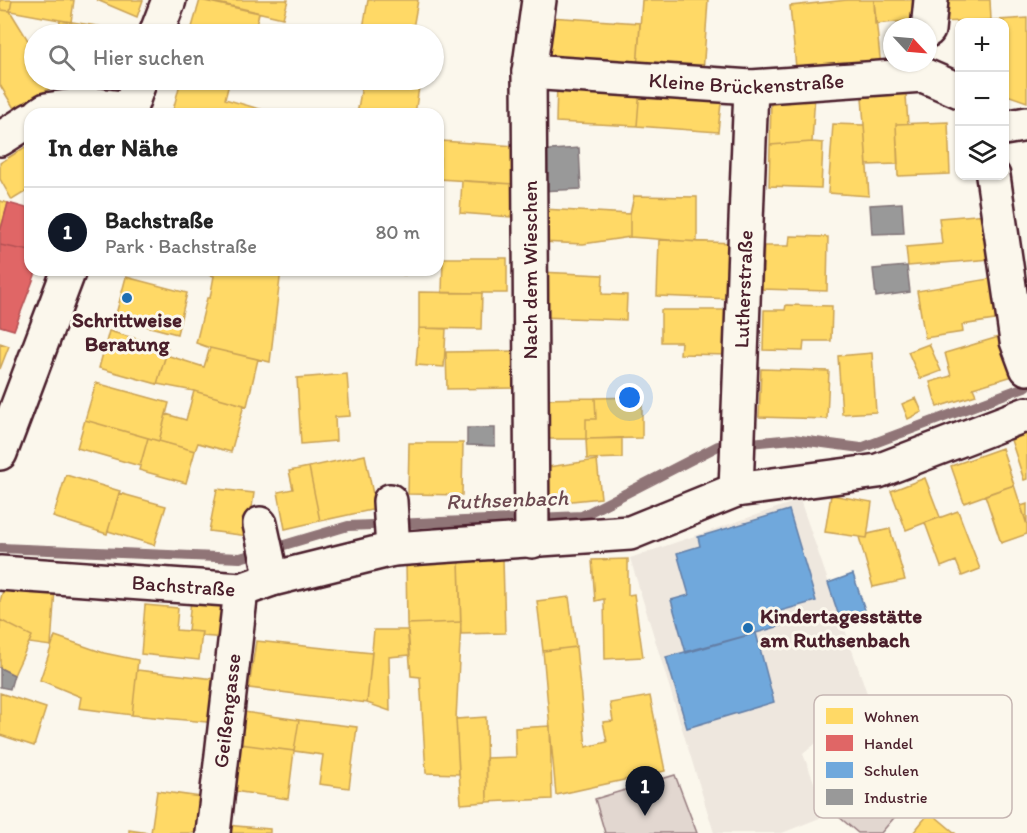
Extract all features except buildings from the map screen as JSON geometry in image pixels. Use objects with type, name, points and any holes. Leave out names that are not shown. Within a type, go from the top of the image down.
[{"type":"street","points":[[160,24],[169,0]]},
{"type":"street","name":"Nach dem Wieschen","points":[[532,541],[529,72],[539,0]]},
{"type":"street","points":[[929,18],[931,0]]},
{"type":"street","name":"Kleine Brückenstraße","points":[[529,72],[751,87],[894,72]]},
{"type":"street","name":"Kleine Brückenstraße","points":[[928,72],[955,88]]},
{"type":"street","name":"Lutherstraße","points":[[736,490],[751,87]]},
{"type":"street","points":[[64,108],[133,101]]},
{"type":"street","points":[[0,139],[24,124]]},
{"type":"street","points":[[1009,127],[1027,124]]},
{"type":"street","points":[[994,180],[1017,341],[1027,368]]},
{"type":"street","points":[[0,453],[67,276]]},
{"type":"street","name":"Bachstraße","points":[[0,573],[241,590],[272,579],[393,549],[630,533],[736,490],[878,471],[1027,414]]},
{"type":"street","points":[[390,501],[393,549]]},
{"type":"street","points":[[260,524],[272,579]]},
{"type":"street","name":"Geißengasse","points":[[213,833],[241,590]]},
{"type":"shaded area","name":"Kindertagesstätte am Ruthsenbach","points":[[800,500],[868,695],[814,695],[814,745],[803,754],[814,782],[814,818],[820,818],[782,833],[714,833],[630,558]]},
{"type":"shaded area","points":[[675,775],[697,833],[605,833],[595,799]]},
{"type":"shaded area","points":[[840,818],[894,818],[881,833],[858,833]]},
{"type":"waterway","name":"Ruthsenbach","points":[[1,548],[240,558],[348,526],[582,516],[718,446],[793,439],[861,448],[1027,386]]},
{"type":"place","name":"Schrittweise Beratung","points":[[127,298]]},
{"type":"place","name":"Kindertagesstätte am Ruthsenbach","points":[[748,628]]},
{"type":"place","name":"Bachstraße","points":[[645,816]]}]
